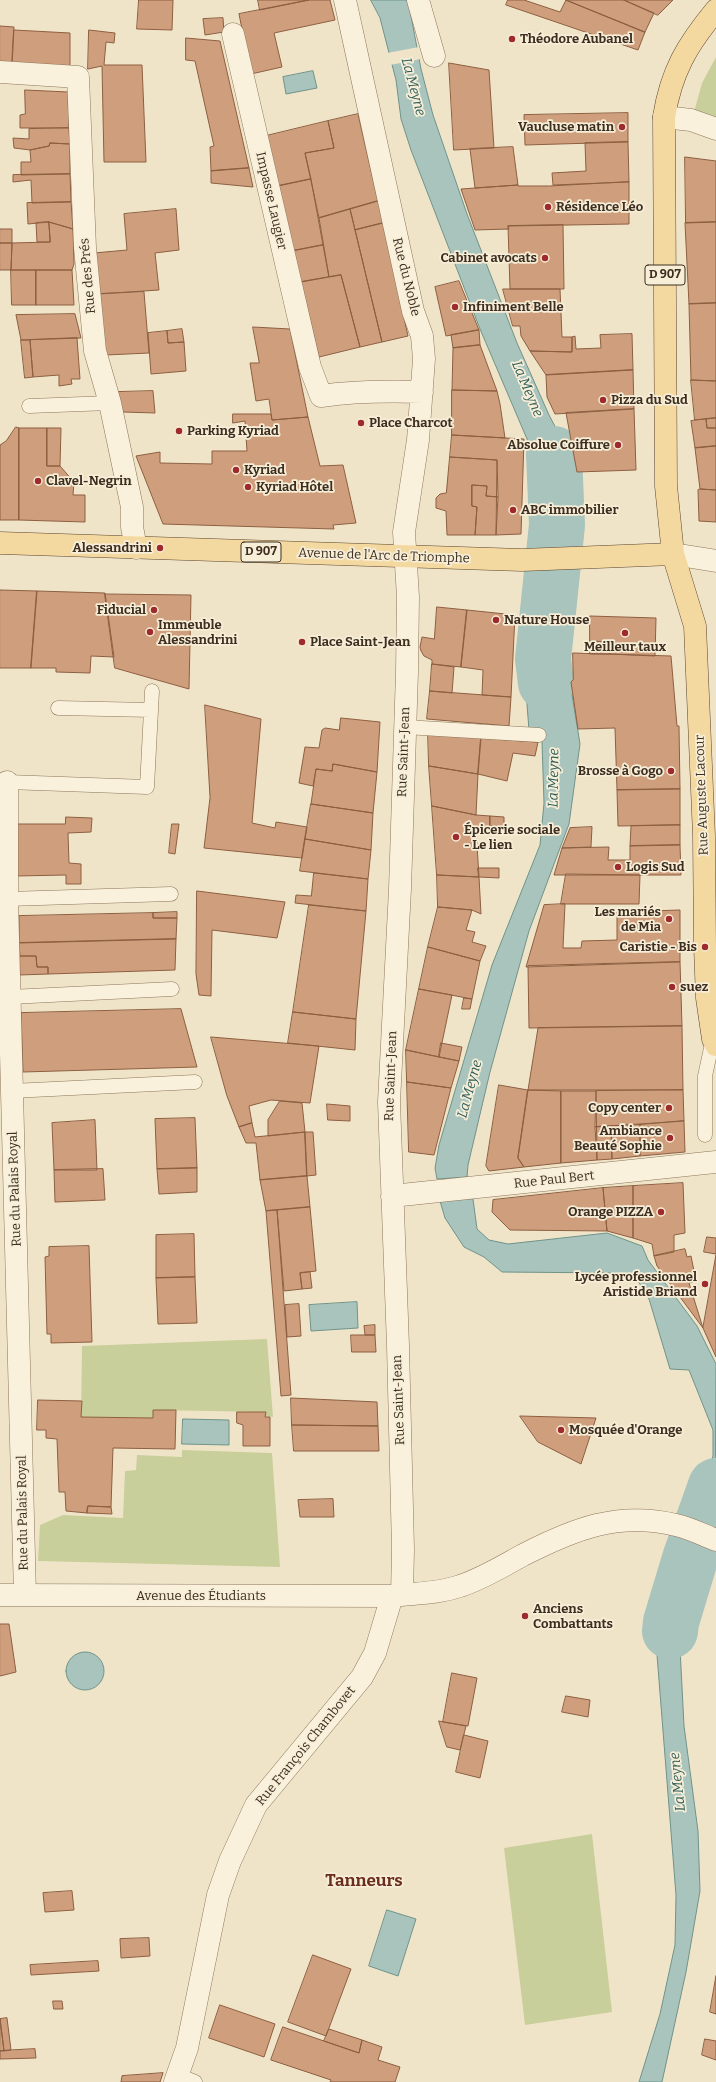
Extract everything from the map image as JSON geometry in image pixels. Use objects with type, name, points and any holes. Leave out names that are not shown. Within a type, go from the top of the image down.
[{"type":"main road","name":"D 907","points":[[672,554],[666,486],[664,117],[668,93],[680,60],[716,10]]},
{"type":"main road","name":"Avenue de l'Arc de Triomphe","points":[[0,543],[522,560],[672,554]]},
{"type":"main road","name":"Rue Auguste Lacour","points":[[672,554],[695,626],[697,646],[704,828],[707,998],[715,1042]]},
{"type":"street","name":"Rue du Noble","points":[[345,0],[413,311],[422,336],[424,359],[422,392],[418,440],[404,532],[405,557]]},
{"type":"street","points":[[418,0],[434,56]]},
{"type":"street","name":"Impasse Laugier","points":[[233,34],[310,367],[321,396],[346,392],[386,390],[422,392]]},
{"type":"street","name":"Rue des Prés","points":[[0,72],[78,77],[85,248],[95,351],[110,403],[132,507],[132,527],[136,548]]},
{"type":"street","points":[[664,117],[692,120],[716,129]]},
{"type":"street","points":[[672,554],[716,561]]},
{"type":"street","name":"Rue Saint-Jean","points":[[397,1596],[403,1541],[389,1102],[405,727],[408,597],[405,557]]},
{"type":"street","name":"Rue du Palais Royal","points":[[7,782],[5,912],[10,997],[25,1595]]},
{"type":"street","name":"Rue Paul Bert","points":[[392,1196],[716,1162]]},
{"type":"street","name":"Avenue des Étudiants","points":[[0,1595],[397,1596],[436,1593],[461,1586],[556,1538],[580,1528],[614,1521],[636,1519],[677,1525],[716,1540]]},
{"type":"street","name":"Rue François Chambovet","points":[[183,2080],[187,2048],[218,1895],[230,1861],[256,1805],[362,1677],[397,1596]]},
{"type":"lane","points":[[29,406],[110,403]]},
{"type":"lane","points":[[7,782],[147,787],[152,691]]},
{"type":"lane","points":[[58,708],[150,710]]},
{"type":"lane","points":[[405,727],[539,735]]},
{"type":"lane","points":[[5,912],[171,894]]},
{"type":"lane","points":[[10,997],[172,990]]},
{"type":"lane","points":[[705,1135],[705,1076],[715,1042]]},
{"type":"lane","points":[[12,1091],[195,1082]]},
{"type":"green space","points":[[716,57],[716,120],[694,112],[702,83]]},
{"type":"green space","points":[[267,1339],[273,1417],[266,1416],[266,1412],[154,1410],[153,1418],[81,1417],[82,1346]]},
{"type":"green space","points":[[182,1450],[272,1453],[280,1567],[38,1561],[40,1525],[63,1515],[123,1518],[125,1471],[136,1470],[137,1455],[182,1457]]},
{"type":"green space","points":[[592,1834],[612,2012],[525,2025],[504,1848]]},
{"type":"water","points":[[371,0],[408,0],[421,69],[433,115],[467,214],[517,343],[549,415],[568,451],[574,469],[578,529],[535,534],[536,460],[480,329],[411,150],[401,119],[396,80],[380,18]]},
{"type":"water","points":[[313,71],[317,88],[286,94],[283,77]]},
{"type":"water","points":[[528,606],[572,608],[569,676],[580,744],[569,824],[529,931],[490,1072],[468,1165],[467,1177],[437,1179],[435,1168],[439,1145],[492,965],[540,845],[544,803],[542,742],[529,730],[525,679]]},
{"type":"water","points":[[473,1199],[477,1229],[489,1240],[508,1244],[607,1233],[642,1246],[648,1260],[697,1326],[716,1364],[715,1525],[692,1516],[713,1456],[713,1430],[689,1370],[670,1369],[649,1299],[638,1281],[616,1273],[502,1272],[484,1257],[464,1247],[445,1218],[440,1201]]},
{"type":"water","points":[[357,1302],[358,1328],[311,1331],[309,1305]]},
{"type":"water","points":[[183,1419],[229,1420],[229,1445],[182,1444]]},
{"type":"water","points":[[675,1553],[699,1560],[680,1648],[684,1726],[698,1831],[700,1891],[686,1972],[662,2082],[639,2082],[660,2014],[675,1945],[676,1895],[657,1655],[662,1606]]},
{"type":"water","points":[[85,1652],[98,1658],[104,1671],[98,1684],[85,1690],[72,1684],[66,1671],[72,1658]]},
{"type":"water","points":[[387,1910],[416,1919],[398,1976],[369,1966]]},
{"type":"pier","points":[[419,47],[421,59],[390,65],[387,53]]},
{"type":"building","points":[[139,0],[173,0],[172,30],[137,29]]},
{"type":"building","points":[[258,0],[309,0],[260,10]]},
{"type":"building","points":[[309,0],[330,0],[335,20],[274,33],[282,67],[251,74],[239,14]]},
{"type":"building","points":[[508,0],[524,0],[560,12],[566,0],[645,32],[638,50],[506,5]]},
{"type":"building","points":[[566,0],[624,0],[654,13],[645,32]]},
{"type":"building","points":[[624,0],[673,0],[658,15]]},
{"type":"building","points":[[223,18],[224,32],[205,35],[203,19]]},
{"type":"building","points":[[0,26],[14,27],[12,66],[0,65]]},
{"type":"building","points":[[14,30],[70,33],[70,71],[12,66]]},
{"type":"building","points":[[89,30],[115,33],[114,43],[106,42],[104,65],[142,65],[146,162],[104,162],[102,66],[88,69]]},
{"type":"building","points":[[186,38],[220,41],[249,168],[211,171],[210,147],[214,146],[195,61],[186,60]]},
{"type":"building","points":[[449,63],[489,70],[494,148],[454,150]]},
{"type":"building","points":[[25,90],[68,92],[69,128],[20,128],[20,115],[25,114]]},
{"type":"building","points":[[628,113],[628,142],[525,145],[524,115]]},
{"type":"building","points":[[358,114],[378,201],[319,218],[305,153],[334,148],[328,121]]},
{"type":"building","points":[[328,121],[334,148],[305,153],[311,179],[278,186],[266,136]]},
{"type":"building","points":[[69,128],[70,144],[50,143],[49,146],[30,150],[14,148],[13,138],[29,139],[29,129]]},
{"type":"building","points":[[628,142],[629,182],[553,185],[552,173],[586,171],[585,143]]},
{"type":"building","points":[[50,143],[70,144],[70,174],[21,175],[21,162],[31,162],[30,150],[49,146]]},
{"type":"building","points":[[513,147],[518,185],[475,188],[470,149]]},
{"type":"building","points":[[685,157],[716,161],[716,222],[686,223]]},
{"type":"building","points":[[249,168],[253,187],[211,183],[211,171]]},
{"type":"building","points":[[70,174],[71,202],[32,203],[31,180],[13,182],[13,175]]},
{"type":"building","points":[[311,179],[323,245],[292,251],[278,186]]},
{"type":"building","name":"Résidence Léo","points":[[629,182],[629,224],[508,226],[509,229],[475,230],[461,189],[518,185],[549,186]]},
{"type":"building","points":[[378,201],[383,223],[355,230],[350,209]]},
{"type":"building","points":[[71,202],[73,229],[49,222],[28,224],[27,203]]},
{"type":"building","points":[[176,209],[179,250],[155,253],[159,290],[99,294],[94,253],[127,250],[124,214]]},
{"type":"building","points":[[350,209],[382,342],[360,347],[341,275],[329,277],[319,218]]},
{"type":"building","points":[[49,222],[73,229],[74,264],[72,270],[11,270],[12,243],[50,242]]},
{"type":"building","points":[[49,222],[50,242],[37,242],[36,223]]},
{"type":"building","points":[[716,222],[716,303],[689,304],[685,223]]},
{"type":"building","points":[[383,223],[408,336],[382,342],[355,230]]},
{"type":"building","points":[[563,225],[564,289],[510,289],[508,226]]},
{"type":"building","points":[[0,229],[12,229],[12,243],[0,243]]},
{"type":"building","points":[[0,243],[12,243],[11,270],[0,270]]},
{"type":"building","points":[[323,245],[329,277],[301,282],[292,251]]},
{"type":"building","points":[[11,270],[36,270],[36,305],[12,305]]},
{"type":"building","points":[[36,270],[72,270],[74,305],[36,305]]},
{"type":"building","points":[[341,275],[360,347],[319,357],[301,282]]},
{"type":"building","points":[[459,281],[479,330],[446,336],[435,287]]},
{"type":"building","points":[[503,289],[560,289],[562,337],[572,337],[572,352],[530,351],[521,336],[520,326],[513,326]]},
{"type":"building","points":[[144,292],[149,353],[106,355],[99,294]]},
{"type":"building","points":[[716,303],[716,381],[691,380],[689,304]]},
{"type":"building","points":[[75,314],[81,338],[21,340],[16,315]]},
{"type":"building","points":[[253,327],[290,329],[308,417],[272,420],[269,399],[256,401],[250,363],[259,363]]},
{"type":"building","points":[[182,329],[184,342],[168,343],[167,331]]},
{"type":"building","points":[[479,330],[480,345],[453,348],[451,335]]},
{"type":"building","points":[[167,331],[168,343],[184,342],[186,371],[151,374],[148,333]]},
{"type":"building","points":[[632,334],[633,370],[546,375],[530,351],[572,352],[572,337],[575,336],[576,349],[601,348],[600,335]]},
{"type":"building","points":[[77,338],[80,379],[71,379],[72,384],[59,386],[59,375],[33,377],[30,340]]},
{"type":"building","points":[[21,340],[30,340],[33,377],[25,378]]},
{"type":"building","points":[[480,345],[497,391],[452,390],[453,348]]},
{"type":"building","points":[[633,370],[634,409],[555,414],[547,397],[546,375]]},
{"type":"building","points":[[691,380],[716,381],[716,418],[695,420]]},
{"type":"building","points":[[452,390],[497,391],[505,438],[452,435]]},
{"type":"building","points":[[153,391],[155,413],[123,412],[117,392]]},
{"type":"building","points":[[634,409],[636,470],[577,472],[566,413]]},
{"type":"building","name":"Kyriad Hôtel","points":[[233,414],[271,414],[272,420],[308,417],[320,466],[343,465],[356,523],[333,525],[334,529],[163,524],[136,456],[160,452],[160,463],[212,464],[212,451],[247,451],[245,421],[233,423]]},
{"type":"building","points":[[716,418],[716,428],[707,428],[706,419]]},
{"type":"building","points":[[706,419],[707,428],[716,428],[716,446],[695,448],[691,421]]},
{"type":"building","points":[[16,427],[19,428],[19,520],[0,520],[0,445],[6,441]]},
{"type":"building","points":[[19,428],[47,428],[47,466],[60,466],[74,482],[73,495],[85,495],[85,522],[19,520]]},
{"type":"building","points":[[47,428],[61,428],[60,466],[47,466]]},
{"type":"building","points":[[452,435],[524,439],[521,534],[496,535],[497,460],[450,457]]},
{"type":"building","points":[[716,446],[716,490],[700,489],[695,448]]},
{"type":"building","points":[[450,457],[497,460],[498,497],[486,496],[487,486],[472,485],[472,506],[477,507],[475,535],[447,535],[446,511],[436,508],[436,498],[440,494],[446,493]]},
{"type":"building","points":[[472,485],[487,486],[486,496],[498,497],[496,535],[475,535],[477,507],[472,506]]},
{"type":"building","points":[[698,490],[716,490],[716,522],[699,521]]},
{"type":"building","points":[[0,590],[37,591],[31,668],[0,668]]},
{"type":"building","points":[[37,591],[105,593],[114,657],[91,656],[90,673],[56,672],[56,668],[31,668]]},
{"type":"building","name":"Immeuble Alessandrini","points":[[105,594],[191,595],[189,689],[115,668]]},
{"type":"building","points":[[437,607],[467,610],[461,667],[432,664],[432,660],[424,656],[421,651],[420,647],[422,637],[434,639]]},
{"type":"building","points":[[467,610],[515,615],[511,697],[482,695],[483,670],[461,667]]},
{"type":"building","points":[[590,616],[656,618],[655,656],[610,654],[610,642],[590,641]]},
{"type":"building","points":[[590,641],[610,642],[610,654],[590,654]]},
{"type":"building","points":[[573,653],[671,656],[677,726],[679,726],[680,789],[617,790],[615,728],[578,729],[571,682],[573,680]]},
{"type":"building","points":[[432,664],[454,667],[452,693],[430,691]]},
{"type":"building","points":[[430,691],[511,697],[509,726],[427,719]]},
{"type":"building","points":[[205,705],[261,719],[252,823],[275,828],[276,822],[307,827],[302,858],[204,848],[210,798]]},
{"type":"building","points":[[341,718],[380,722],[377,772],[333,764],[332,771],[316,769],[313,786],[299,783],[305,747],[319,748],[322,730],[325,728],[339,730]]},
{"type":"building","points":[[428,733],[481,738],[478,774],[429,766]]},
{"type":"building","points":[[481,738],[538,742],[535,756],[513,753],[507,781],[478,774]]},
{"type":"building","points":[[333,764],[377,772],[373,813],[311,804],[316,769],[332,771]]},
{"type":"building","points":[[429,766],[478,774],[476,815],[432,806]]},
{"type":"building","points":[[680,789],[680,825],[618,826],[617,790]]},
{"type":"building","points":[[311,804],[373,813],[371,850],[305,839]]},
{"type":"building","points":[[432,806],[476,815],[490,816],[490,826],[476,828],[479,877],[437,875]]},
{"type":"building","points":[[490,816],[504,817],[504,826],[490,826]]},
{"type":"building","points":[[66,817],[92,818],[91,832],[68,833],[69,863],[81,864],[81,884],[66,884],[66,875],[17,876],[15,824],[65,824]]},
{"type":"building","points":[[172,824],[179,824],[175,854],[169,853]]},
{"type":"building","points":[[680,825],[680,845],[630,846],[631,826]]},
{"type":"building","points":[[592,827],[591,847],[562,848],[570,828]]},
{"type":"building","points":[[305,839],[371,850],[368,879],[300,871]]},
{"type":"building","name":"Logis Sud","points":[[680,845],[681,875],[554,875],[562,848],[609,847],[608,860],[630,860],[630,846]]},
{"type":"building","points":[[478,868],[499,868],[499,878],[479,877]]},
{"type":"building","points":[[314,873],[368,879],[366,911],[295,903],[296,895],[311,896]]},
{"type":"building","points":[[566,874],[640,875],[639,904],[561,904]]},
{"type":"building","points":[[437,875],[479,877],[481,914],[472,910],[438,907]]},
{"type":"building","points":[[197,891],[285,902],[277,938],[212,930],[211,996],[199,995],[196,974]]},
{"type":"building","points":[[565,904],[563,948],[581,948],[582,941],[617,940],[617,912],[680,910],[680,962],[526,967],[544,905]]},
{"type":"building","points":[[309,905],[366,911],[356,1019],[293,1012]]},
{"type":"building","points":[[438,907],[472,910],[466,930],[475,932],[472,942],[486,946],[480,961],[428,947]]},
{"type":"building","points":[[177,912],[177,918],[153,918],[153,913]]},
{"type":"building","points":[[153,913],[153,918],[177,918],[176,939],[19,943],[19,916]]},
{"type":"building","points":[[176,939],[175,970],[48,974],[48,967],[37,967],[36,956],[20,956],[19,943]]},
{"type":"building","points":[[428,947],[480,961],[472,999],[419,989]]},
{"type":"building","points":[[20,956],[36,956],[37,967],[48,967],[48,974],[20,975]]},
{"type":"building","points":[[680,962],[682,1026],[529,1028],[528,966]]},
{"type":"building","points":[[419,989],[452,995],[439,1057],[406,1050]]},
{"type":"building","points":[[464,998],[472,999],[470,1009],[462,1009]]},
{"type":"building","points":[[181,1009],[197,1067],[23,1072],[21,1013]]},
{"type":"building","points":[[293,1012],[356,1019],[355,1050],[288,1043]]},
{"type":"building","points":[[682,1026],[683,1090],[528,1090],[538,1028]]},
{"type":"building","points":[[211,1037],[319,1046],[310,1103],[271,1100],[249,1106],[252,1123],[239,1127],[227,1096]]},
{"type":"building","points":[[441,1043],[462,1047],[459,1061],[439,1057]]},
{"type":"building","points":[[406,1050],[459,1061],[451,1088],[407,1082]]},
{"type":"building","points":[[407,1082],[451,1088],[434,1155],[409,1152]]},
{"type":"building","points":[[499,1085],[528,1090],[518,1158],[524,1167],[489,1171],[486,1166]]},
{"type":"building","points":[[528,1090],[561,1091],[561,1163],[524,1167],[518,1158]]},
{"type":"building","points":[[683,1090],[684,1121],[595,1127],[596,1091]]},
{"type":"building","points":[[561,1091],[596,1091],[597,1160],[561,1163]]},
{"type":"building","points":[[280,1101],[302,1103],[305,1132],[268,1136],[268,1120]]},
{"type":"building","points":[[327,1104],[350,1106],[350,1121],[328,1120]]},
{"type":"building","points":[[195,1118],[197,1168],[157,1169],[155,1119]]},
{"type":"building","points":[[95,1120],[97,1170],[54,1170],[52,1123]]},
{"type":"building","points":[[684,1121],[685,1152],[640,1156],[640,1125]]},
{"type":"building","points":[[252,1123],[255,1137],[305,1132],[307,1176],[260,1180],[256,1143],[246,1143],[239,1127]]},
{"type":"building","points":[[640,1125],[640,1156],[612,1159],[611,1126]]},
{"type":"building","points":[[611,1126],[612,1159],[597,1160],[595,1127]]},
{"type":"building","points":[[305,1132],[313,1132],[316,1175],[307,1176]]},
{"type":"building","points":[[197,1168],[197,1192],[159,1194],[157,1169]]},
{"type":"building","points":[[103,1169],[105,1200],[55,1202],[54,1170]]},
{"type":"building","points":[[307,1176],[310,1207],[266,1211],[260,1180]]},
{"type":"building","points":[[683,1183],[685,1233],[674,1235],[674,1252],[654,1256],[652,1244],[633,1238],[633,1186]]},
{"type":"building","points":[[633,1186],[633,1238],[607,1231],[603,1188]]},
{"type":"building","points":[[603,1188],[607,1231],[510,1230],[492,1212],[493,1200]]},
{"type":"building","points":[[310,1207],[316,1271],[300,1273],[302,1289],[284,1291],[277,1210]]},
{"type":"building","points":[[277,1210],[291,1395],[281,1396],[266,1211]]},
{"type":"building","points":[[194,1234],[195,1277],[156,1278],[156,1235]]},
{"type":"building","points":[[707,1237],[716,1238],[716,1254],[704,1252]]},
{"type":"building","points":[[89,1246],[92,1342],[51,1343],[51,1334],[47,1334],[45,1257],[49,1256],[49,1247]]},
{"type":"building","points":[[685,1249],[687,1257],[691,1256],[696,1281],[689,1283],[703,1328],[657,1266],[654,1256]]},
{"type":"building","points":[[716,1255],[716,1357],[703,1328]]},
{"type":"building","points":[[310,1272],[312,1288],[302,1289],[300,1273]]},
{"type":"building","points":[[195,1277],[197,1323],[158,1324],[156,1278]]},
{"type":"building","points":[[299,1304],[301,1336],[287,1337],[285,1305]]},
{"type":"building","points":[[375,1325],[375,1335],[365,1335],[364,1326]]},
{"type":"building","points":[[351,1335],[375,1335],[376,1352],[352,1352]]},
{"type":"building","points":[[291,1398],[377,1402],[378,1426],[292,1425]]},
{"type":"building","points":[[38,1400],[82,1401],[81,1417],[153,1418],[153,1410],[176,1410],[175,1449],[113,1448],[111,1507],[88,1506],[87,1513],[66,1511],[65,1492],[59,1492],[57,1439],[46,1438],[46,1430],[37,1430]]},
{"type":"building","points":[[237,1412],[266,1412],[265,1417],[270,1417],[270,1446],[243,1446],[243,1425],[237,1423]]},
{"type":"building","name":"Mosquée d'Orange","points":[[520,1416],[596,1418],[581,1464],[538,1442]]},
{"type":"building","points":[[292,1425],[378,1426],[379,1451],[294,1451]]},
{"type":"building","points":[[333,1499],[334,1517],[300,1517],[298,1500]]},
{"type":"building","points":[[88,1506],[111,1507],[112,1514],[87,1513]]},
{"type":"building","points":[[0,1624],[9,1624],[16,1672],[0,1676]]},
{"type":"building","points":[[452,1673],[477,1678],[468,1726],[443,1722]]},
{"type":"building","points":[[566,1696],[590,1700],[588,1717],[562,1712]]},
{"type":"building","points":[[439,1721],[466,1726],[460,1750],[447,1747]]},
{"type":"building","points":[[464,1735],[488,1741],[480,1778],[456,1772]]},
{"type":"building","points":[[72,1891],[74,1910],[45,1912],[43,1893]]},
{"type":"building","points":[[149,1938],[150,1956],[121,1958],[120,1939]]},
{"type":"building","points":[[313,1955],[351,1969],[326,2036],[288,2022]]},
{"type":"building","points":[[98,1961],[99,1971],[31,1975],[30,1965]]},
{"type":"building","points":[[716,1976],[716,2014],[710,2012]]},
{"type":"building","points":[[53,2001],[62,2001],[63,2009],[54,2009]]},
{"type":"building","points":[[220,2005],[275,2024],[264,2057],[209,2038]]},
{"type":"building","points":[[7,2018],[11,2050],[4,2051],[0,2019]]},
{"type":"building","points":[[0,2019],[4,2051],[0,2051]]},
{"type":"building","points":[[283,2027],[359,2053],[362,2040],[382,2047],[378,2060],[400,2067],[395,2082],[330,2082],[331,2080],[271,2060]]},
{"type":"building","points":[[329,2029],[362,2040],[359,2053],[324,2041]]},
{"type":"building","points":[[705,2039],[716,2041],[716,2060],[702,2055]]},
{"type":"building","points":[[35,2049],[36,2058],[0,2059],[0,2051]]},
{"type":"building","points":[[163,2073],[160,2082],[121,2082],[122,2076]]},
{"type":"waterway","name":"La Meyne","points":[[546,683],[543,659],[557,525],[554,454]]},
{"type":"waterway","name":"La Meyne","points":[[670,1631],[671,1622],[690,1559],[716,1486]]},
{"type":"place","name":"Théodore Aubanel","points":[[512,39]]},
{"type":"place","name":"Vaucluse matin","points":[[622,127]]},
{"type":"place","name":"Résidence Léo","points":[[548,207]]},
{"type":"place","name":"Cabinet avocats","points":[[545,258]]},
{"type":"place","name":"Infiniment Belle","points":[[455,307]]},
{"type":"place","name":"Pizza du Sud","points":[[603,400]]},
{"type":"place","name":"Place Charcot","points":[[361,423]]},
{"type":"place","name":"Parking Kyriad","points":[[179,431]]},
{"type":"place","name":"Absolue Coiffure","points":[[618,445]]},
{"type":"place","name":"Kyriad","points":[[236,470]]},
{"type":"place","name":"Clavel-Negrin","points":[[38,481]]},
{"type":"place","name":"Kyriad Hôtel","points":[[248,487]]},
{"type":"place","name":"ABC immobilier","points":[[513,510]]},
{"type":"place","name":"Alessandrini","points":[[160,548]]},
{"type":"place","name":"Fiducial","points":[[154,610]]},
{"type":"place","name":"Nature House","points":[[496,620]]},
{"type":"place","name":"Immeuble Alessandrini","points":[[150,632]]},
{"type":"place","name":"Meilleur taux","points":[[625,633]]},
{"type":"place","name":"Place Saint-Jean","points":[[302,642]]},
{"type":"place","name":"Brosse à Gogo","points":[[671,771]]},
{"type":"place","name":"Épicerie sociale - Le lien","points":[[456,837]]},
{"type":"place","name":"Logis Sud","points":[[618,867]]},
{"type":"place","name":"Les mariés de Mia","points":[[669,919]]},
{"type":"place","name":"Caristie - Bis","points":[[705,947]]},
{"type":"place","name":"suez","points":[[672,987]]},
{"type":"place","name":"Copy center","points":[[669,1108]]},
{"type":"place","name":"Ambiance Beauté Sophie","points":[[670,1138]]},
{"type":"place","name":"Orange PIZZA","points":[[661,1212]]},
{"type":"place","name":"Lycée professionnel Aristide Briand","points":[[705,1284]]},
{"type":"place","name":"Mosquée d'Orange","points":[[561,1430]]},
{"type":"place","name":"Anciens Combattants","points":[[525,1616]]},
{"type":"district","name":"Tanneurs","points":[[364,1881]]}]
